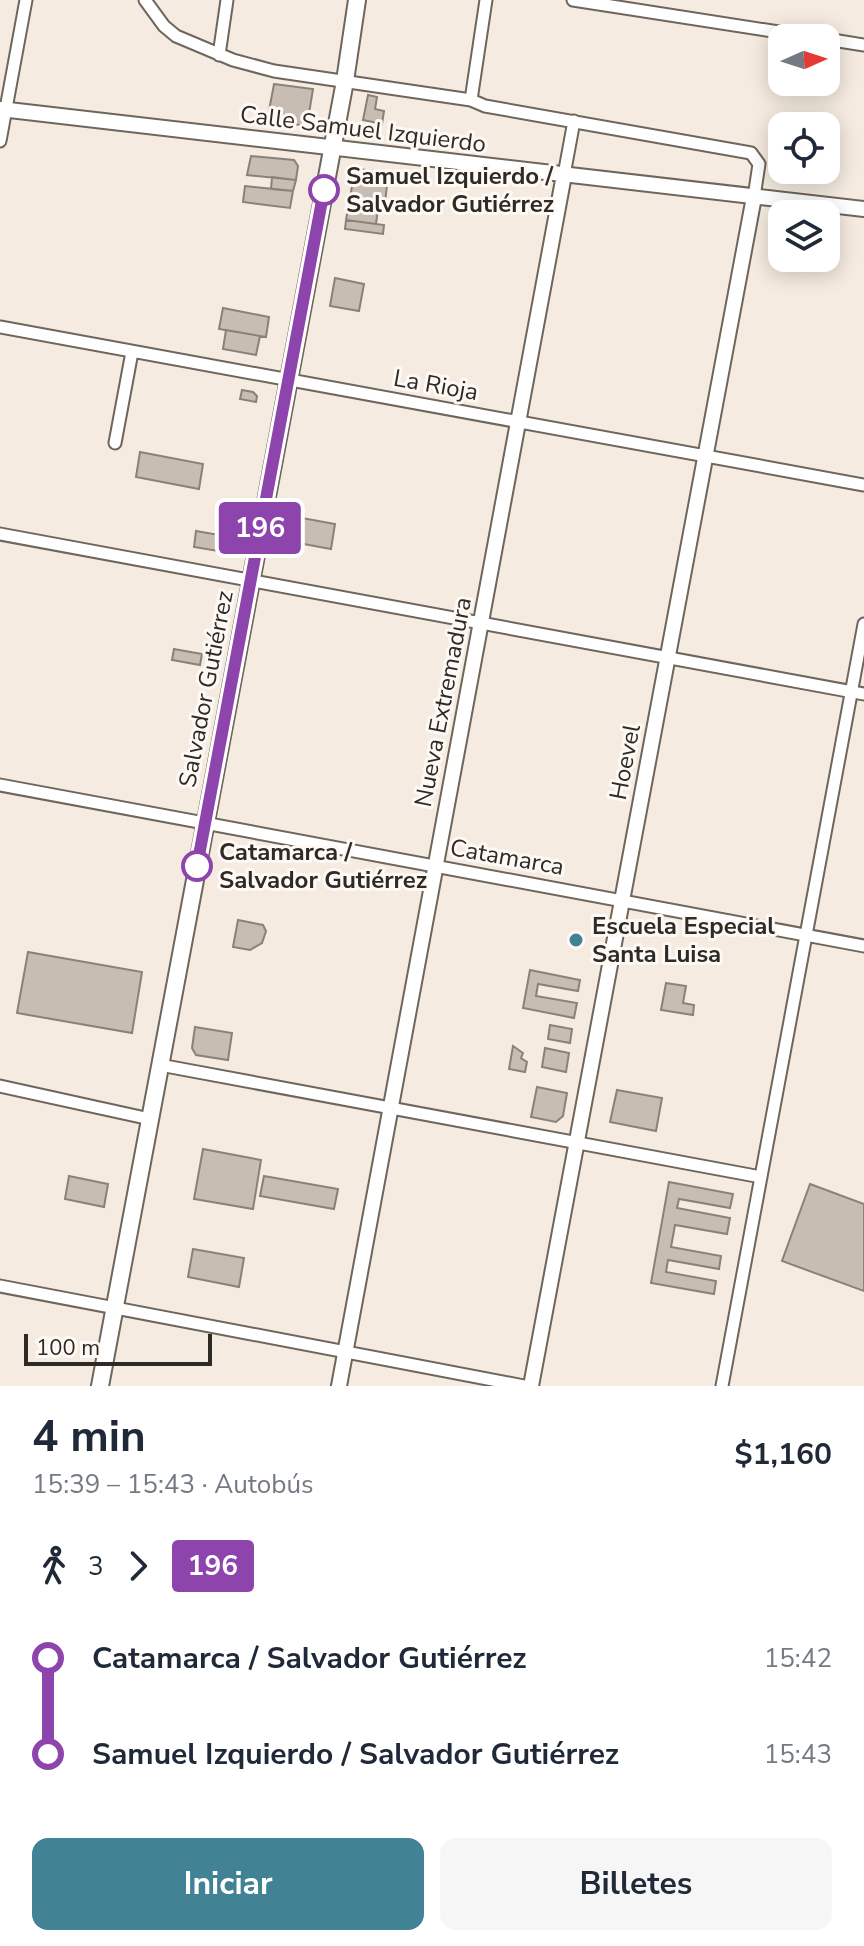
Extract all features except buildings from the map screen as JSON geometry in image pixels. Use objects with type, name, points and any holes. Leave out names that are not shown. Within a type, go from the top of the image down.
[{"type":"main road","name":"Salvador Gutiérrez","points":[[100,1386],[345,81],[357,0]]},
{"type":"street","points":[[0,141],[3,110],[26,0]]},
{"type":"street","points":[[145,0],[164,26],[176,36],[219,55],[261,68],[471,100],[491,108],[574,121]]},
{"type":"street","points":[[219,55],[227,0]]},
{"type":"street","points":[[471,100],[486,0]]},
{"type":"street","points":[[573,0],[768,30]]},
{"type":"street","points":[[840,41],[864,45]]},
{"type":"street","name":"Calle Samuel Izquierdo","points":[[3,110],[864,209]]},
{"type":"street","name":"Hoevel","points":[[531,1386],[759,164],[757,157],[748,152],[574,121]]},
{"type":"street","name":"Nueva Extremadura","points":[[339,1386],[574,121]]},
{"type":"street","name":"La Rioja","points":[[0,327],[864,485]]},
{"type":"street","points":[[115,443],[132,352]]},
{"type":"street","points":[[0,534],[858,693]]},
{"type":"street","points":[[722,1386],[806,935],[858,693],[864,624]]},
{"type":"street","name":"Catamarca","points":[[0,785],[864,946]]},
{"type":"street","points":[[160,1065],[761,1177]]},
{"type":"street","points":[[0,1086],[150,1119]]},
{"type":"street","points":[[0,1286],[524,1386]]},
{"type":"bus line","name":"196","points":[[197,866],[324,190]]},
{"type":"place","name":"Samuel Izquierdo / Salvador Gutiérrez","points":[[324,190]]},
{"type":"place","name":"Catamarca / Salvador Gutiérrez","points":[[197,866]]},
{"type":"place","name":"Escuela Especial Santa Luisa","points":[[576,940]]}]
